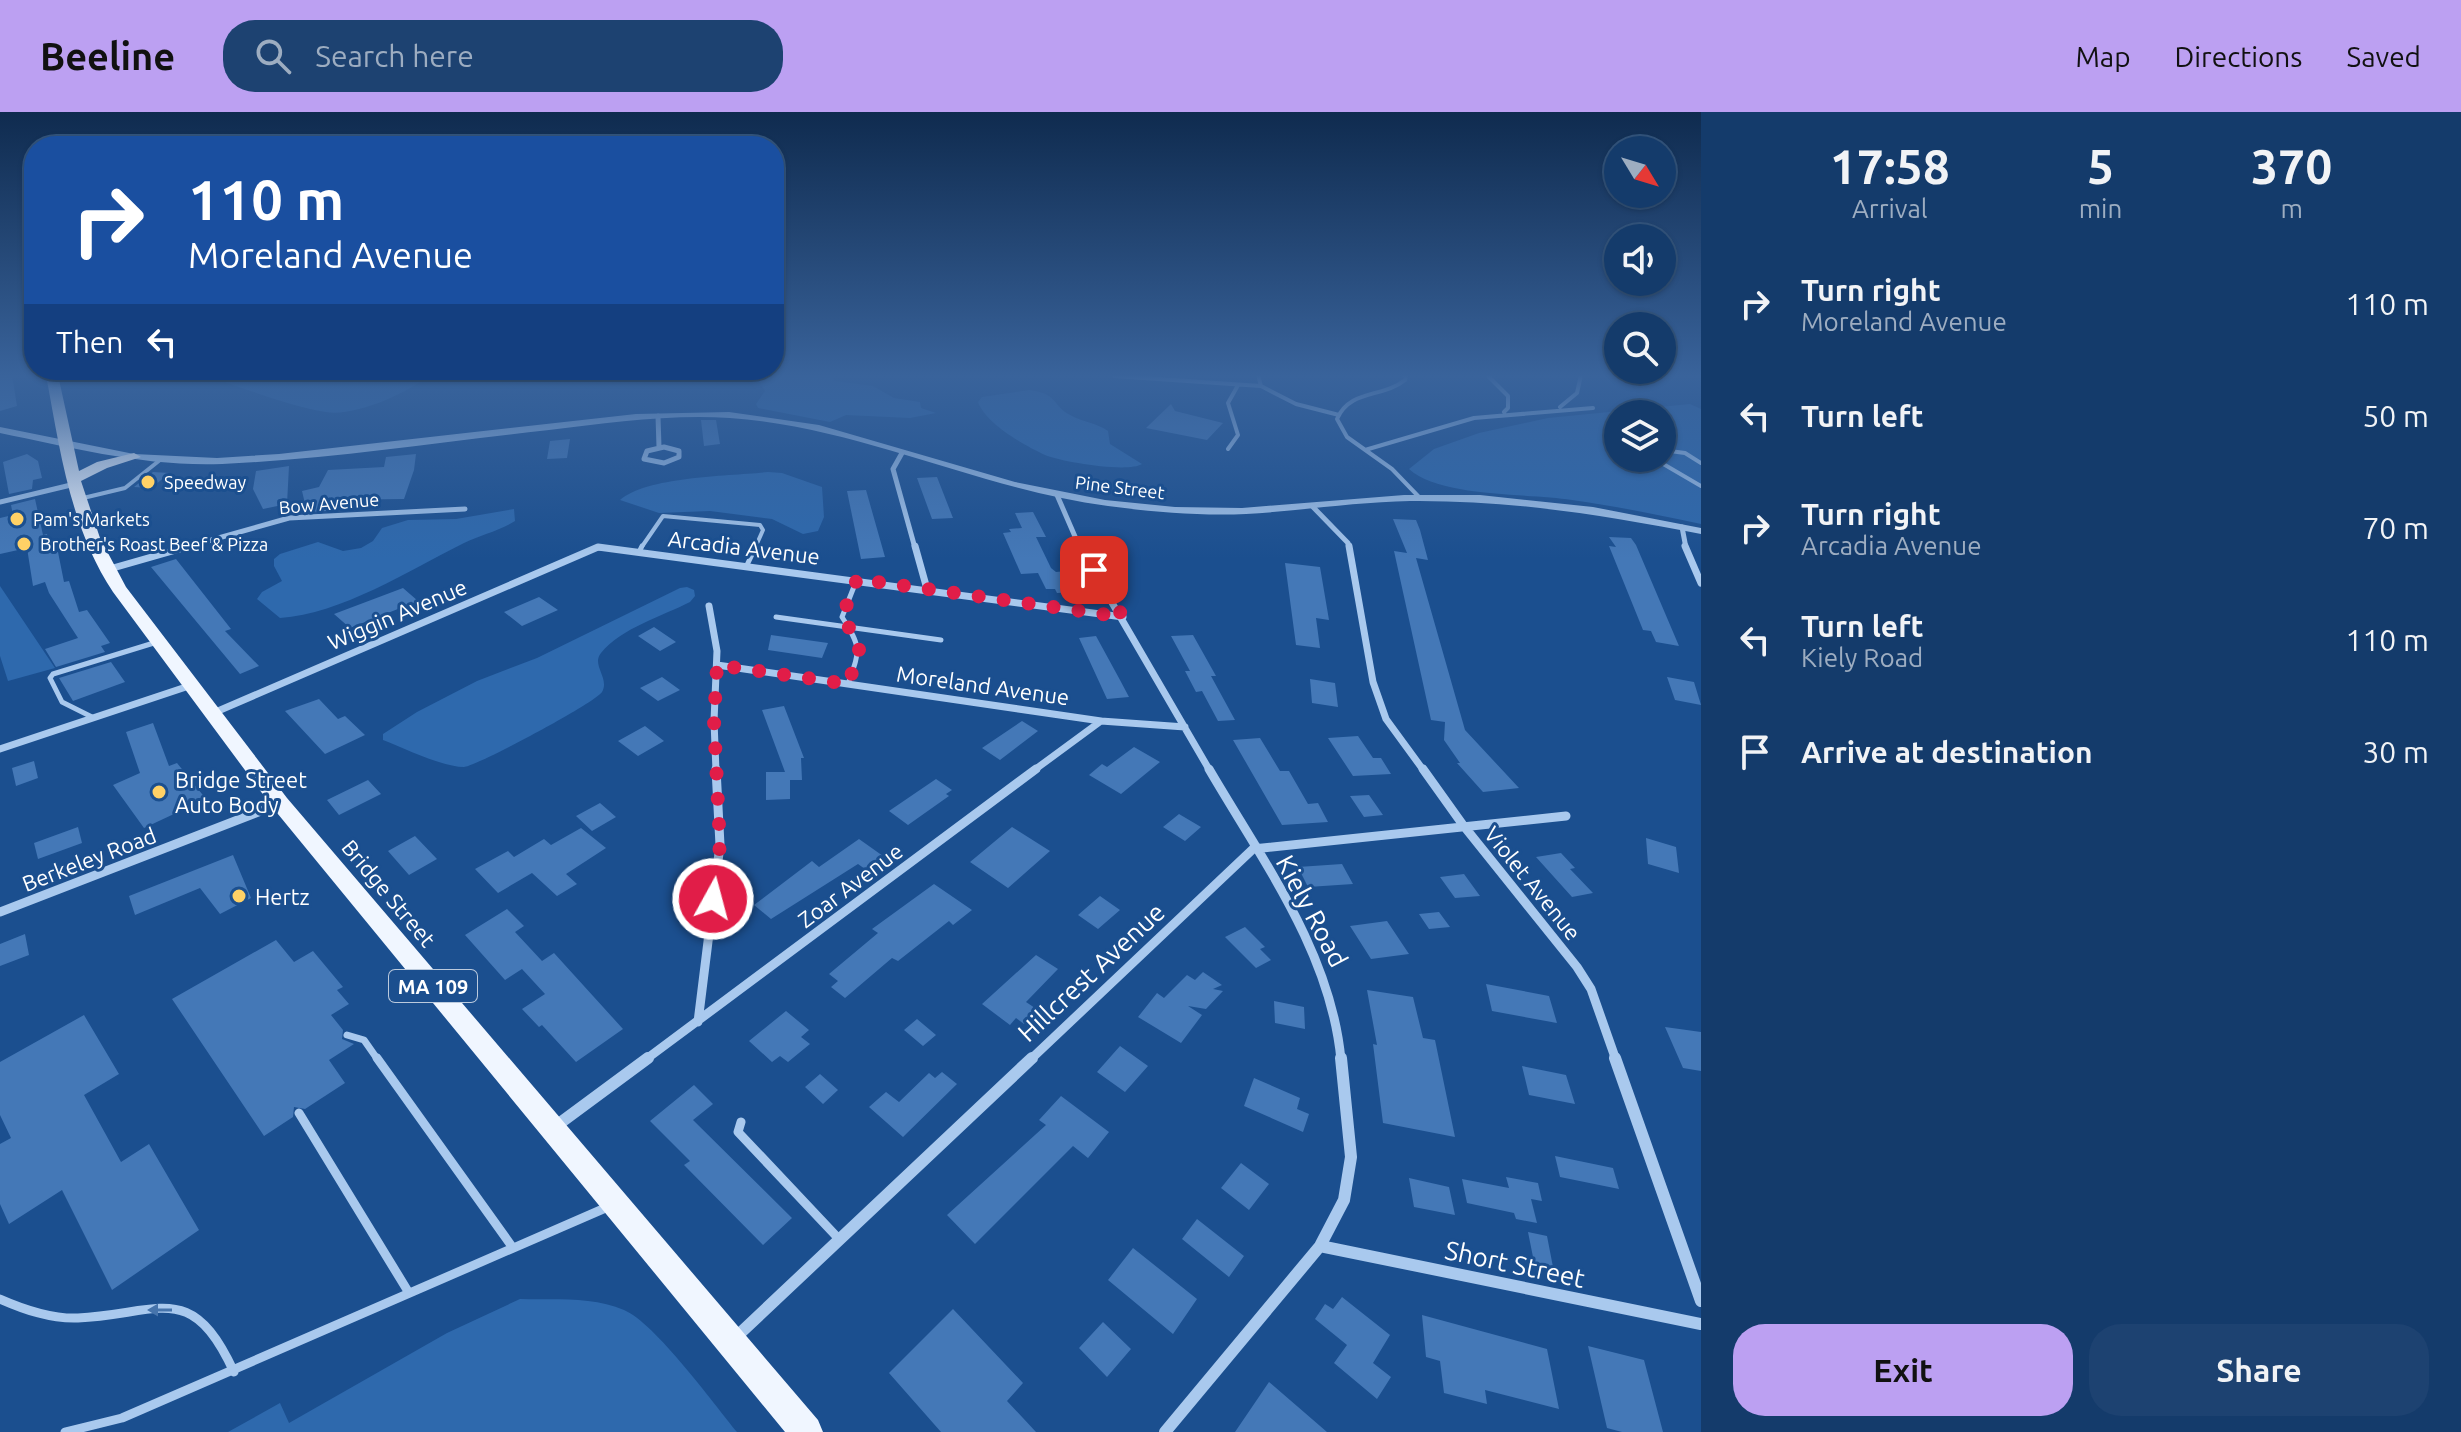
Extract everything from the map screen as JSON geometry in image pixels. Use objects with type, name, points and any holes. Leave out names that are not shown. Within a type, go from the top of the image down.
[{"type":"main road","name":"Bridge Street","points":[[66,437],[75,488],[90,540],[106,570],[189,686],[280,803],[806,1432]]},
{"type":"main road","points":[[75,488],[102,465],[134,457]]},
{"type":"street","name":"Pine Street","points":[[34,437],[160,460],[257,459],[466,437]]},
{"type":"street","points":[[659,437],[659,447]]},
{"type":"street","name":"Pine Street","points":[[841,437],[1057,495],[1175,510],[1242,511],[1419,497],[1540,503],[1701,531]]},
{"type":"street","points":[[659,447],[676,449],[680,454],[675,460],[664,463],[644,459],[647,451],[659,447]]},
{"type":"street","points":[[902,453],[893,469],[927,589]]},
{"type":"street","points":[[0,502],[75,488]]},
{"type":"street","name":"Kiely Road","points":[[1057,495],[1071,532],[1303,931],[1329,992],[1340,1045],[1351,1157],[1344,1200],[1320,1246],[1165,1432]]},
{"type":"street","name":"Violet Avenue","points":[[1313,507],[1348,543],[1373,682],[1386,719],[1463,825],[1577,967],[1591,989],[1701,1301]]},
{"type":"street","name":"Bow Avenue","points":[[106,570],[289,518],[465,509]]},
{"type":"street","points":[[1682,527],[1683,542],[1701,583]]},
{"type":"street","name":"Arcadia Avenue","points":[[598,547],[857,579],[1123,617]]},
{"type":"street","name":"Wiggin Avenue","points":[[211,715],[598,547]]},
{"type":"street","points":[[698,1022],[720,845],[714,721],[717,665],[709,606]]},
{"type":"street","name":"Moreland Avenue","points":[[717,665],[1101,721]]},
{"type":"street","points":[[0,749],[189,686]]},
{"type":"street","points":[[1101,721],[1185,727]]},
{"type":"street","name":"Zoar Avenue","points":[[553,1128],[1101,721]]},
{"type":"street","name":"Berkeley Road","points":[[0,912],[280,803]]},
{"type":"street","points":[[1253,849],[1566,816]]},
{"type":"street","name":"Hillcrest Avenue","points":[[730,1343],[1253,849]]},
{"type":"street","name":"Short Street","points":[[1320,1246],[1701,1324]]},
{"type":"lane","points":[[1228,449],[1237,437]]},
{"type":"lane","points":[[1347,437],[1393,470],[1419,497]]},
{"type":"lane","points":[[1365,450],[1413,437]]},
{"type":"lane","points":[[1676,452],[1685,453],[1701,463]]},
{"type":"lane","points":[[75,488],[125,488],[160,460]]},
{"type":"lane","points":[[1676,471],[1701,486]]},
{"type":"lane","points":[[639,552],[663,516],[763,526],[747,565]]},
{"type":"lane","points":[[848,684],[859,653],[859,643],[842,617],[857,579]]},
{"type":"lane","points":[[776,617],[941,640]]},
{"type":"lane","points":[[94,718],[67,708],[52,685],[50,678],[53,674],[157,642]]},
{"type":"lane","points":[[347,1035],[364,1040],[513,1248]]},
{"type":"lane","points":[[299,1113],[409,1293]]},
{"type":"lane","points":[[741,1122],[738,1132],[839,1239]]},
{"type":"lane","points":[[65,1432],[122,1418],[234,1372],[617,1203]]},
{"type":"lane","points":[[0,1299],[35,1315],[77,1318],[159,1309],[189,1312],[216,1333],[234,1372]]},
{"type":"shaded area","points":[[1012,437],[1109,437],[1110,444],[1142,464],[1110,467],[1079,463],[1053,458]]},
{"type":"shaded area","points":[[1469,437],[1604,437],[1604,472],[1676,472],[1676,437],[1701,437],[1701,524],[1572,500],[1463,490],[1423,478],[1409,469],[1434,449]]},
{"type":"shaded area","points":[[782,473],[822,487],[824,517],[818,531],[803,534],[772,519],[710,511],[659,513],[620,500],[649,486],[669,482]]},
{"type":"shaded area","points":[[514,509],[515,521],[351,600],[303,615],[280,618],[257,599],[262,592],[282,581],[274,566],[274,559],[280,554],[318,542],[343,551],[361,548],[373,541],[382,528],[408,520],[456,519]]},
{"type":"shaded area","points":[[0,586],[55,668],[8,681],[0,656]]},
{"type":"shaded area","points":[[687,587],[694,590],[695,596],[690,602],[620,636],[601,653],[598,662],[604,682],[602,692],[512,746],[464,767],[434,761],[383,740],[383,734],[417,712],[477,681],[537,658]]},
{"type":"shaded area","points":[[520,1299],[573,1300],[624,1310],[652,1331],[684,1365],[737,1432],[228,1432],[280,1403],[289,1423],[447,1333]]},
{"type":"building","points":[[703,437],[719,437],[720,444],[704,446]]},
{"type":"building","points":[[570,439],[567,458],[547,459],[550,441]]},
{"type":"building","points":[[27,454],[38,461],[42,478],[33,480],[32,489],[9,494],[3,462]]},
{"type":"building","points":[[416,454],[404,499],[324,500],[326,511],[307,512],[302,491],[319,487],[328,470],[384,467],[386,457]]},
{"type":"building","points":[[289,466],[287,504],[263,509],[253,489],[256,471]]},
{"type":"building","points":[[153,472],[170,473],[151,488],[134,487]]},
{"type":"building","points":[[937,477],[953,518],[932,519],[917,478]]},
{"type":"building","points":[[866,490],[885,557],[861,559],[847,491]]},
{"type":"building","points":[[35,499],[43,535],[47,534],[51,553],[58,552],[64,582],[69,581],[79,612],[87,610],[110,643],[101,646],[105,652],[56,667],[45,649],[78,638],[45,582],[33,586],[27,548],[0,554],[0,518],[13,515],[11,505]]},
{"type":"building","points":[[1033,512],[1046,537],[1036,537],[1051,568],[1056,572],[1066,571],[1076,592],[1057,593],[1055,589],[1046,589],[1038,573],[1021,574],[1003,533],[1022,528],[1015,513]]},
{"type":"building","points":[[1393,519],[1416,520],[1420,530],[1428,560],[1416,558],[1465,730],[1519,788],[1483,792],[1457,763],[1460,763],[1444,740],[1445,722],[1431,720],[1394,551],[1407,553]]},
{"type":"building","points":[[1609,537],[1631,538],[1636,545],[1679,646],[1656,642],[1651,631],[1643,630],[1609,546],[1616,547]]},
{"type":"building","points":[[176,559],[231,629],[225,631],[259,666],[240,674],[151,567]]},
{"type":"building","points":[[1285,563],[1320,567],[1329,620],[1316,618],[1320,648],[1296,645]]},
{"type":"building","points":[[403,588],[418,601],[350,628],[334,614]]},
{"type":"building","points":[[539,597],[558,610],[522,626],[504,612]]},
{"type":"building","points":[[654,627],[676,642],[660,651],[638,636]]},
{"type":"building","points":[[771,635],[828,643],[822,658],[768,650]]},
{"type":"building","points":[[1193,635],[1216,676],[1211,676],[1235,720],[1218,721],[1202,691],[1196,692],[1185,671],[1190,671],[1171,636]]},
{"type":"building","points":[[1096,636],[1129,697],[1107,699],[1079,638]]},
{"type":"building","points":[[111,662],[125,682],[73,701],[59,678]]},
{"type":"building","points":[[662,677],[680,690],[658,701],[640,688]]},
{"type":"building","points":[[1667,677],[1694,682],[1701,705],[1675,700]]},
{"type":"building","points":[[1310,679],[1335,683],[1338,707],[1312,703]]},
{"type":"building","points":[[319,699],[338,719],[345,716],[365,735],[325,754],[285,711]]},
{"type":"building","points":[[784,706],[804,758],[801,758],[802,780],[790,780],[790,799],[766,800],[766,772],[785,772],[762,710]]},
{"type":"building","points":[[1022,721],[1038,731],[1000,760],[982,748]]},
{"type":"building","name":"Bridge Street Auto Body","points":[[153,723],[169,766],[177,763],[206,799],[144,828],[113,785],[140,773],[126,732]]},
{"type":"building","points":[[645,726],[664,741],[638,756],[618,741]]},
{"type":"building","points":[[1358,736],[1373,758],[1381,758],[1391,774],[1353,776],[1328,738]]},
{"type":"building","points":[[1260,738],[1280,771],[1289,771],[1308,804],[1318,803],[1328,822],[1282,825],[1233,740]]},
{"type":"building","points":[[1134,747],[1160,762],[1121,794],[1089,775],[1102,764],[1107,767]]},
{"type":"building","points":[[34,761],[38,778],[16,786],[12,768]]},
{"type":"building","points":[[936,779],[952,790],[946,794],[949,796],[908,825],[889,811]]},
{"type":"building","points":[[368,780],[381,794],[339,815],[327,800]]},
{"type":"building","points":[[1369,795],[1383,815],[1364,817],[1350,796]]},
{"type":"building","points":[[600,803],[616,817],[592,831],[576,816]]},
{"type":"building","points":[[1179,814],[1201,827],[1185,841],[1163,827]]},
{"type":"building","points":[[78,827],[82,843],[38,859],[34,843]]},
{"type":"building","points":[[1012,827],[1050,851],[1008,888],[970,862]]},
{"type":"building","points":[[581,828],[606,848],[566,874],[577,884],[557,896],[532,873],[498,893],[475,869],[508,851],[514,857],[544,839],[551,845]]},
{"type":"building","points":[[415,836],[437,859],[409,875],[388,851]]},
{"type":"building","points":[[1646,838],[1676,847],[1679,873],[1648,864]]},
{"type":"building","points":[[859,839],[883,856],[865,869],[858,864],[771,919],[754,905],[812,861],[819,867]]},
{"type":"building","points":[[1561,853],[1575,868],[1570,869],[1593,893],[1572,897],[1536,857]]},
{"type":"building","points":[[233,855],[251,898],[220,914],[200,888],[135,915],[129,896]]},
{"type":"building","points":[[1342,864],[1353,884],[1308,887],[1298,867]]},
{"type":"building","points":[[1464,874],[1480,896],[1455,898],[1440,877]]},
{"type":"building","points":[[934,884],[972,910],[953,925],[949,921],[898,961],[892,958],[845,998],[831,987],[838,981],[829,974],[878,933],[872,929]]},
{"type":"building","points":[[1100,896],[1120,910],[1098,929],[1078,915]]},
{"type":"building","points":[[507,909],[524,926],[515,932],[542,961],[554,953],[623,1029],[576,1062],[542,1025],[539,1027],[522,1009],[545,994],[522,969],[505,980],[465,935]]},
{"type":"building","points":[[1439,912],[1450,927],[1429,929],[1419,914]]},
{"type":"building","points":[[1387,921],[1409,954],[1371,959],[1350,926]]},
{"type":"building","points":[[1245,927],[1265,947],[1260,949],[1271,960],[1256,968],[1225,937]]},
{"type":"building","points":[[25,934],[29,955],[0,966],[0,944]]},
{"type":"building","points":[[276,940],[294,962],[313,951],[343,987],[337,990],[349,1004],[331,1015],[343,1030],[342,1039],[354,1044],[329,1060],[345,1083],[305,1109],[294,1107],[293,1117],[264,1136],[172,999]]},
{"type":"building","points":[[1036,955],[1058,969],[1026,1002],[1038,1010],[1024,1024],[1016,1018],[1010,1025],[982,1004]]},
{"type":"building","points":[[1203,972],[1222,985],[1213,989],[1223,991],[1206,1009],[1188,1006],[1202,1015],[1181,1043],[1138,1017],[1157,993],[1164,998],[1187,975],[1195,980]]},
{"type":"building","points":[[1486,984],[1549,996],[1557,1023],[1492,1011]]},
{"type":"building","points":[[1367,990],[1413,997],[1423,1038],[1435,1040],[1455,1137],[1383,1123],[1373,1044],[1377,1045]]},
{"type":"building","points":[[1274,1001],[1304,1007],[1305,1029],[1275,1023]]},
{"type":"building","points":[[786,1011],[809,1030],[801,1037],[810,1044],[788,1062],[780,1056],[772,1062],[749,1041]]},
{"type":"building","points":[[84,1015],[119,1074],[84,1095],[121,1162],[149,1144],[199,1230],[112,1290],[62,1190],[9,1224],[0,1204],[0,1144],[11,1138],[0,1115],[0,1062]]},
{"type":"building","points":[[917,1019],[936,1035],[923,1046],[904,1030]]},
{"type":"building","points":[[1665,1027],[1701,1032],[1701,1071],[1683,1068]]},
{"type":"building","points":[[1120,1046],[1148,1066],[1125,1092],[1097,1072]]},
{"type":"building","points":[[1522,1066],[1566,1075],[1575,1104],[1529,1095]]},
{"type":"building","points":[[942,1072],[957,1084],[903,1137],[869,1107],[886,1092],[899,1102],[929,1073],[935,1078]]},
{"type":"building","points":[[820,1074],[838,1090],[823,1104],[805,1087]]},
{"type":"building","points":[[1254,1078],[1300,1098],[1297,1109],[1309,1114],[1303,1132],[1244,1106]]},
{"type":"building","points":[[694,1085],[713,1104],[693,1120],[792,1218],[763,1245],[684,1165],[690,1161],[650,1121]]},
{"type":"building","points":[[1061,1096],[1109,1132],[1088,1158],[1073,1146],[975,1244],[947,1215],[1046,1125],[1039,1120]]},
{"type":"building","points":[[1555,1156],[1613,1168],[1619,1189],[1560,1177]]},
{"type":"building","points":[[1241,1163],[1269,1184],[1249,1210],[1221,1188]]},
{"type":"building","points":[[1506,1177],[1538,1183],[1542,1201],[1531,1199],[1537,1223],[1516,1219],[1514,1213],[1467,1203],[1462,1179],[1509,1188]]},
{"type":"building","points":[[1409,1178],[1449,1187],[1455,1215],[1414,1207]]},
{"type":"building","points":[[1197,1219],[1244,1256],[1229,1277],[1182,1239]]},
{"type":"building","points":[[1528,1232],[1547,1236],[1553,1267],[1534,1262]]},
{"type":"building","points":[[1133,1248],[1197,1299],[1173,1334],[1108,1280]]},
{"type":"building","points":[[1342,1297],[1390,1335],[1373,1363],[1391,1377],[1377,1399],[1334,1363],[1347,1345],[1315,1319],[1325,1304],[1333,1309]]},
{"type":"building","points":[[953,1309],[1023,1383],[1007,1401],[1036,1432],[941,1432],[889,1373]]},
{"type":"building","points":[[1422,1315],[1547,1349],[1559,1409],[1485,1390],[1487,1404],[1444,1393],[1440,1361],[1426,1357]]},
{"type":"building","points":[[1103,1322],[1131,1349],[1107,1377],[1079,1348]]},
{"type":"building","points":[[1588,1346],[1644,1360],[1663,1432],[1622,1432],[1607,1428]]},
{"type":"building","points":[[1269,1382],[1327,1432],[1235,1432]]},
{"type":"place","name":"Speedway","points":[[148,482]]},
{"type":"place","name":"Pam's Markets","points":[[17,519]]},
{"type":"place","name":"Brother's Roast Beef & Pizza","points":[[24,544]]},
{"type":"place","name":"Bridge Street Auto Body","points":[[159,792]]},
{"type":"place","name":"Hertz","points":[[239,896]]},
{"type":"route","points":[[713,899],[720,845],[714,721],[717,665],[848,684],[859,653],[859,643],[842,617],[857,579],[1123,617],[1094,570]]}]
